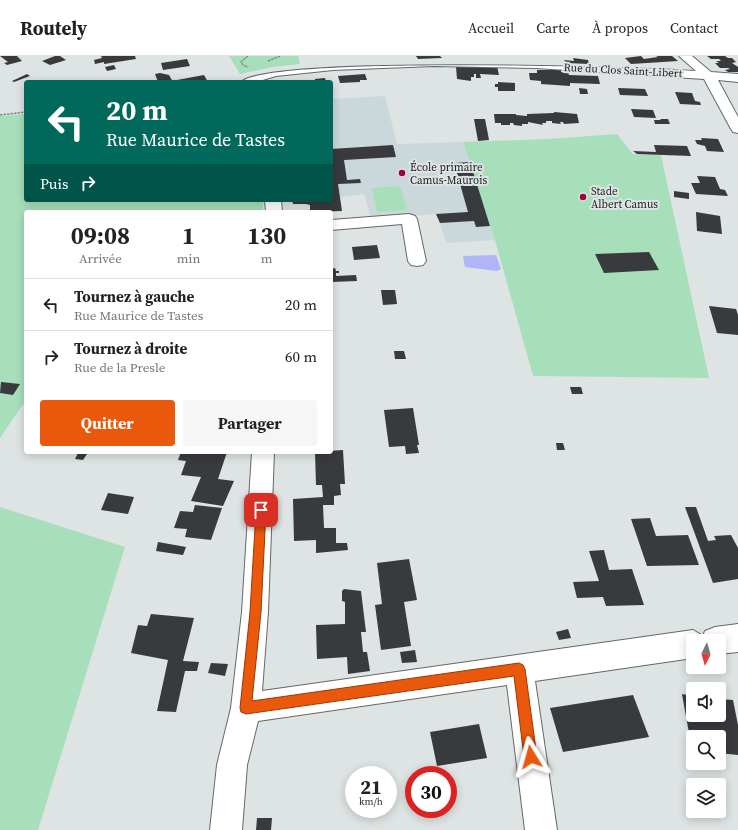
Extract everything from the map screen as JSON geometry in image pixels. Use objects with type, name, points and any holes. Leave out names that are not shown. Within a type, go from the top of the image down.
[{"type":"street","points":[[685,56],[708,76],[717,89],[738,129]]},
{"type":"street","name":"Rue du Clos Saint-Libert","points":[[251,80],[256,77],[308,62],[487,63],[738,78]]},
{"type":"street","points":[[333,225],[409,220],[417,261]]},
{"type":"street","points":[[226,830],[232,765],[246,708],[255,612],[263,454]]},
{"type":"street","points":[[726,640],[738,638]]},
{"type":"street","points":[[246,708],[686,645]]},
{"type":"street","points":[[519,669],[540,830]]},
{"type":"path","points":[[0,115],[24,112]]},
{"type":"shaded area","name":"École primaire Camus-Maurois","points":[[385,96],[397,144],[463,142],[495,240],[447,243],[436,214],[371,219],[364,194],[340,197],[338,185],[333,185],[333,99]]},
{"type":"green space","points":[[229,56],[298,56],[300,64],[273,67],[240,74]]},
{"type":"green space","points":[[24,114],[24,202],[263,202],[263,210],[24,210],[24,403],[0,438],[0,116]]},
{"type":"green space","points":[[617,134],[633,154],[661,155],[709,378],[533,376],[495,240],[463,142],[548,139]]},
{"type":"green space","points":[[400,186],[407,210],[377,212],[372,188]]},
{"type":"green space","points":[[0,507],[125,547],[38,830],[0,830]]},
{"type":"water","points":[[496,255],[501,269],[497,271],[465,267],[463,256]]},
{"type":"building","points":[[0,56],[17,56],[22,61],[7,65],[4,63],[8,62]]},
{"type":"building","points":[[55,56],[60,56],[66,60],[50,65],[42,61]]},
{"type":"building","points":[[101,56],[135,56],[136,59],[95,64],[94,60],[102,58]]},
{"type":"building","points":[[416,56],[440,56],[442,58],[418,59]]},
{"type":"building","points":[[641,56],[644,59],[658,57],[656,56],[672,56],[678,61],[631,64],[625,58]]},
{"type":"building","points":[[707,56],[725,56],[732,58],[736,62],[732,63],[738,67],[738,72],[728,72],[725,70],[730,69],[720,68],[715,63],[719,63],[716,61],[721,61],[719,59],[711,59]]},
{"type":"building","points":[[573,58],[588,60],[589,64],[567,63],[564,60],[574,61]]},
{"type":"building","points":[[187,59],[190,66],[163,70],[161,63]]},
{"type":"building","points":[[114,65],[116,69],[107,71],[105,67]]},
{"type":"building","points":[[470,65],[497,66],[499,75],[480,74],[481,78],[476,78],[476,74],[474,74],[474,77],[471,77],[471,81],[457,79],[456,67],[470,67]]},
{"type":"building","points":[[537,70],[561,70],[561,72],[568,72],[569,75],[598,76],[600,84],[570,83],[570,86],[541,84],[541,81],[530,80],[529,73],[537,73]]},
{"type":"building","points":[[160,73],[169,75],[172,80],[157,80],[155,74]]},
{"type":"building","points":[[27,74],[30,76],[14,82],[12,81]]},
{"type":"building","points":[[365,74],[367,80],[360,80],[360,82],[340,83],[338,76]]},
{"type":"building","points":[[204,75],[207,80],[177,80]]},
{"type":"building","points":[[325,78],[326,80],[315,80]]},
{"type":"building","points":[[498,82],[515,83],[515,91],[498,91],[498,87],[495,87],[495,84],[498,84]]},
{"type":"building","points":[[579,88],[587,89],[588,94],[580,94]]},
{"type":"building","points":[[618,88],[645,89],[648,96],[620,95]]},
{"type":"building","points":[[675,92],[692,93],[695,101],[700,102],[701,105],[680,104]]},
{"type":"building","points":[[631,109],[653,110],[656,118],[634,117]]},
{"type":"building","points":[[554,112],[577,114],[579,123],[564,124],[563,122],[560,122],[561,124],[546,121],[546,123],[542,123],[543,125],[528,122],[528,124],[522,124],[522,126],[514,125],[513,123],[510,123],[510,125],[501,125],[501,123],[495,123],[494,114],[516,114],[527,116],[527,114]]},
{"type":"building","points":[[474,119],[485,119],[489,140],[478,141]]},
{"type":"building","points":[[660,119],[668,119],[670,124],[655,124],[654,120],[661,120]]},
{"type":"building","points":[[701,138],[718,139],[724,152],[707,151],[705,146],[697,144],[695,140],[702,140]]},
{"type":"building","points":[[393,145],[396,157],[344,160],[347,180],[360,179],[361,183],[338,184],[342,211],[310,210],[310,205],[293,204],[292,202],[333,202],[333,149]]},
{"type":"building","points":[[654,145],[687,146],[691,156],[637,154],[633,151],[656,152]]},
{"type":"building","points":[[470,162],[490,226],[476,227],[474,221],[440,223],[436,214],[468,212],[454,163]]},
{"type":"building","points":[[697,176],[715,177],[720,189],[725,190],[728,196],[696,194],[691,183],[700,183]]},
{"type":"building","points":[[674,191],[689,193],[689,199],[674,197]]},
{"type":"building","points":[[696,212],[720,216],[722,234],[697,231]]},
{"type":"building","points":[[377,245],[380,258],[354,260],[352,247]]},
{"type":"building","points":[[649,252],[659,270],[604,273],[595,254]]},
{"type":"building","points":[[333,268],[335,268],[336,271],[339,271],[339,273],[336,273],[336,276],[356,275],[357,281],[333,282]]},
{"type":"building","points":[[381,290],[395,290],[397,304],[383,305]]},
{"type":"building","points":[[709,306],[736,309],[738,315],[738,335],[717,333]]},
{"type":"building","points":[[394,351],[404,351],[406,359],[395,359]]},
{"type":"building","points":[[1,382],[20,384],[13,395],[0,393]]},
{"type":"building","points":[[570,387],[581,387],[583,394],[572,394]]},
{"type":"building","points":[[413,408],[419,453],[406,454],[405,446],[389,447],[384,410]]},
{"type":"building","points":[[556,443],[563,443],[565,450],[557,450]]},
{"type":"building","points":[[343,450],[345,484],[340,484],[341,495],[334,496],[334,505],[323,505],[324,528],[336,528],[336,543],[347,543],[348,550],[316,553],[316,540],[294,541],[293,499],[323,497],[322,485],[316,485],[315,454],[333,454],[333,451]]},
{"type":"building","points":[[78,454],[87,454],[83,460],[75,459]]},
{"type":"building","points":[[180,454],[226,454],[218,479],[234,481],[223,506],[191,501],[201,477],[181,475],[186,461],[178,460]]},
{"type":"building","points":[[108,493],[134,497],[128,514],[101,510]]},
{"type":"building","points":[[195,505],[222,508],[211,540],[185,537],[187,529],[174,528],[180,511],[193,512]]},
{"type":"building","points":[[685,507],[696,507],[708,541],[716,540],[714,536],[731,535],[738,548],[738,579],[713,583]]},
{"type":"building","points":[[650,518],[656,536],[688,535],[699,565],[647,566],[631,519]]},
{"type":"building","points":[[158,542],[186,547],[183,555],[156,551]]},
{"type":"building","points":[[604,550],[609,570],[632,569],[644,605],[606,606],[603,597],[577,598],[573,582],[599,581],[589,551]]},
{"type":"building","points":[[409,559],[417,600],[404,602],[411,646],[381,650],[375,605],[382,604],[377,563]]},
{"type":"building","points":[[344,589],[361,591],[366,632],[361,632],[363,652],[367,652],[370,671],[348,674],[347,657],[317,659],[316,625],[345,624],[345,602],[342,601],[342,591]]},
{"type":"building","points":[[151,614],[194,618],[183,661],[199,662],[197,671],[185,671],[176,712],[157,711],[168,660],[131,653],[138,625],[147,626]]},
{"type":"building","points":[[568,629],[571,638],[559,640],[556,632]]},
{"type":"building","points":[[415,650],[417,662],[402,663],[400,652]]},
{"type":"building","points":[[211,663],[228,664],[225,676],[208,673]]},
{"type":"building","points":[[682,694],[686,695],[686,716]]},
{"type":"building","points":[[633,695],[649,737],[563,752],[550,708]]},
{"type":"building","points":[[726,700],[733,700],[738,725],[738,755],[726,754],[726,730],[688,730],[687,722],[726,722]]},
{"type":"building","points":[[479,724],[487,758],[437,766],[430,732]]},
{"type":"building","points":[[257,818],[272,818],[271,830],[256,830]]},
{"type":"place","name":"École primaire Camus-Maurois","points":[[402,173]]},
{"type":"place","name":"Stade Albert Camus","points":[[583,197]]},
{"type":"route","points":[[261,510],[255,612],[246,708],[519,669],[531,757]]}]
